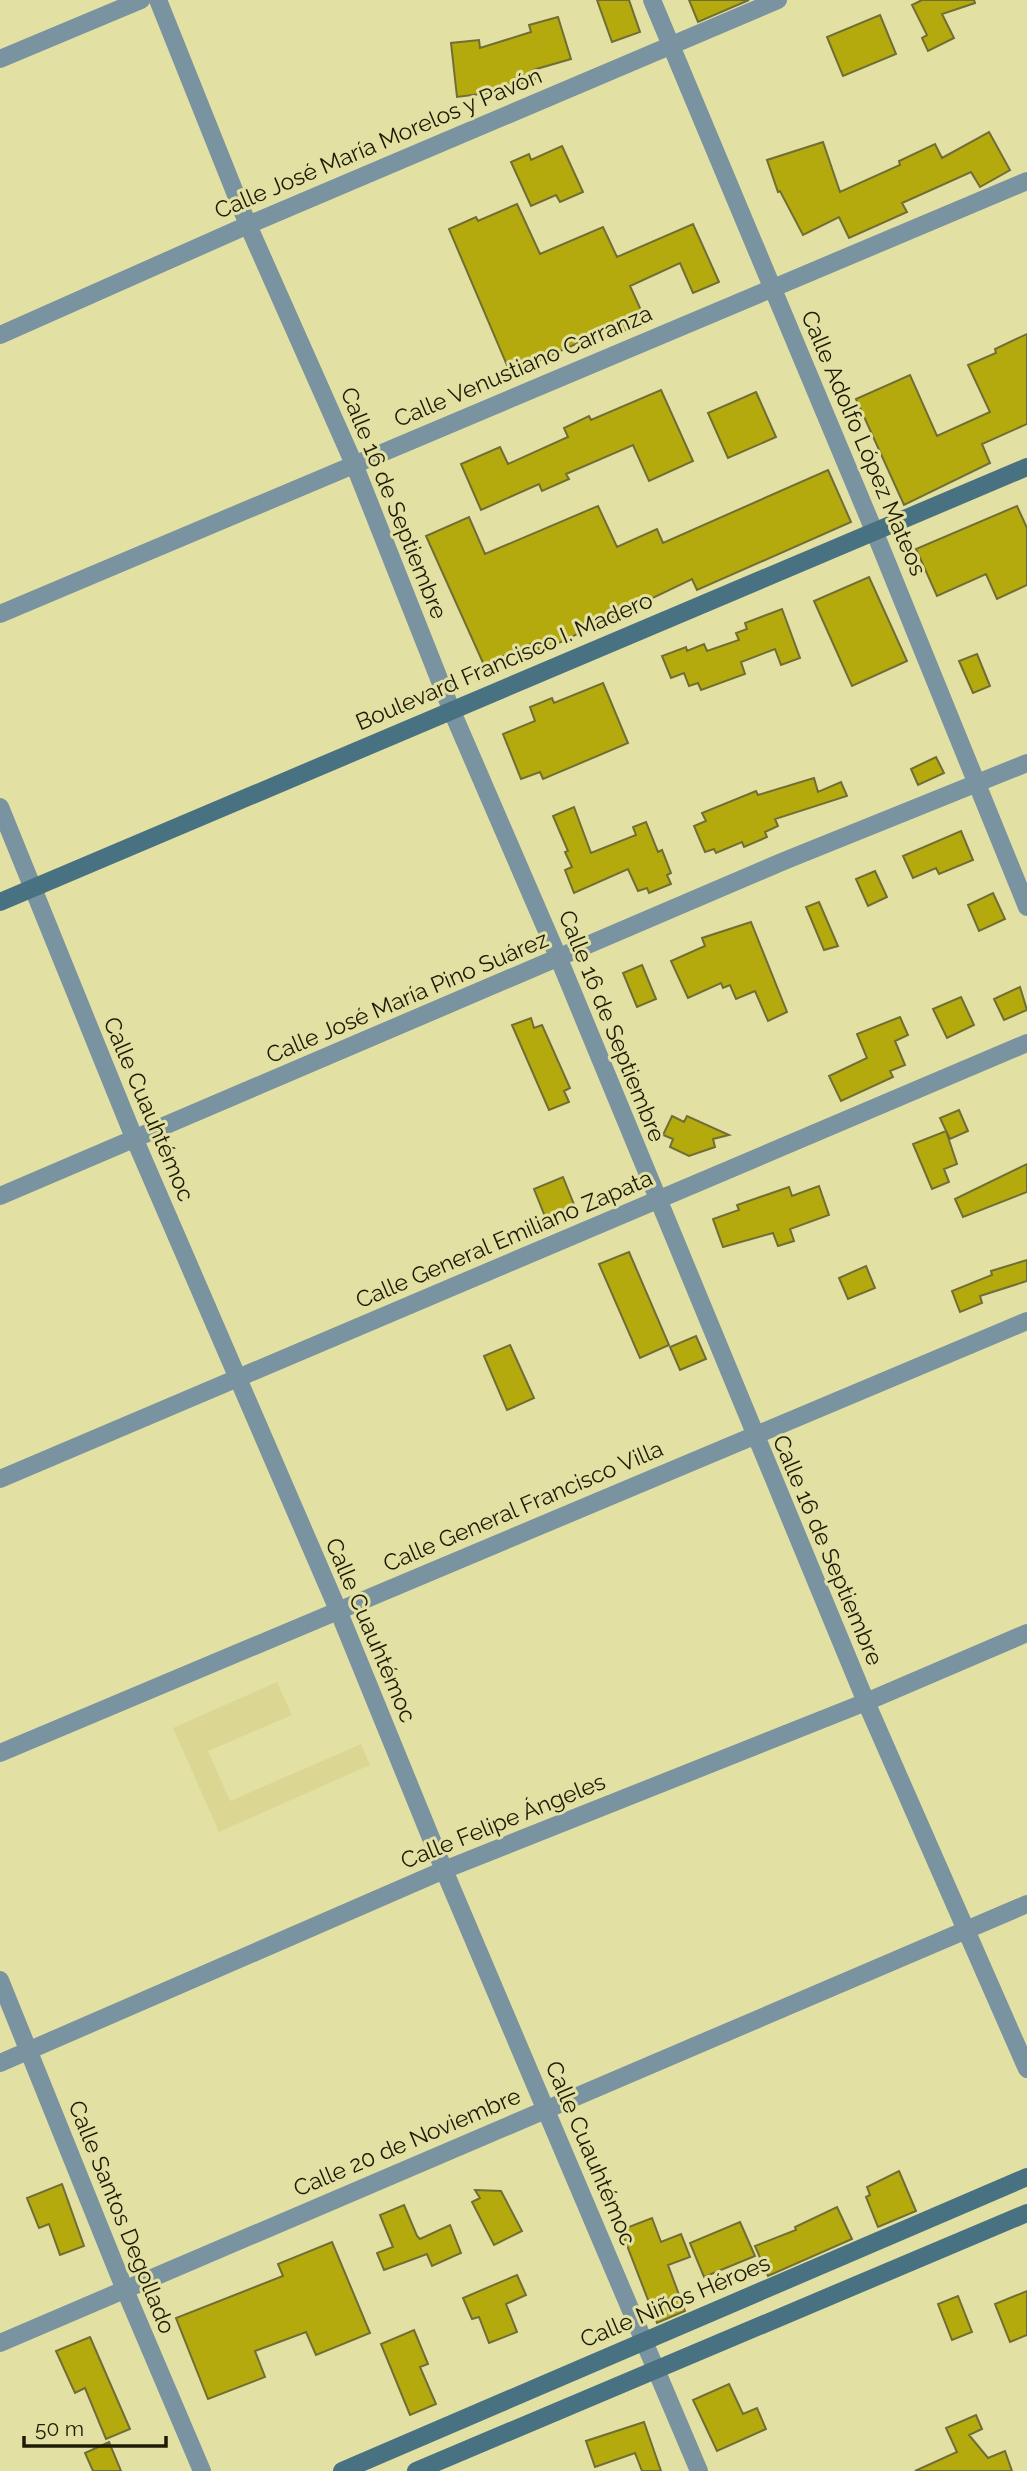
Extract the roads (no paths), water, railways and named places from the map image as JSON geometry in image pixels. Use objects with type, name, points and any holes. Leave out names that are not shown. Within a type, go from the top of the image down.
[{"type":"street","points":[[0,59],[141,0]]},
{"type":"street","name":"Calle 16 de Septiembre","points":[[158,0],[248,225],[354,464],[451,709],[559,959],[866,1702],[1027,2069]]},
{"type":"street","name":"Calle Adolfo López Mateos","points":[[652,0],[875,533],[1027,907]]},
{"type":"street","name":"Calle José María Morelos y Pavón","points":[[0,335],[248,225],[778,0]]},
{"type":"street","name":"Calle Venustiano Carranza","points":[[0,614],[1027,181]]},
{"type":"street","name":"Boulevard Francisco I. Madero","points":[[0,902],[1027,467]]},
{"type":"street","name":"Calle José María Pino Suárez","points":[[0,1196],[784,861],[1027,763]]},
{"type":"street","name":"Calle Cuauhtémoc","points":[[0,807],[135,1140],[338,1610],[444,1870],[699,2471]]},
{"type":"street","name":"Calle General Emiliano Zapata","points":[[0,1479],[1027,1043]]},
{"type":"street","name":"Calle General Francisco Villa","points":[[0,1753],[1027,1321]]},
{"type":"street","name":"Calle Felipe Ángeles","points":[[0,2063],[444,1870],[866,1702],[1027,1633]]},
{"type":"street","name":"Calle 20 de Noviembre","points":[[0,2343],[1027,1904]]},
{"type":"street","name":"Calle Santos Degollado","points":[[0,1980],[125,2290],[202,2471]]},
{"type":"street","name":"Calle Niños Héroes","points":[[342,2471],[1027,2177]]},
{"type":"street","points":[[416,2471],[1027,2213]]}]
